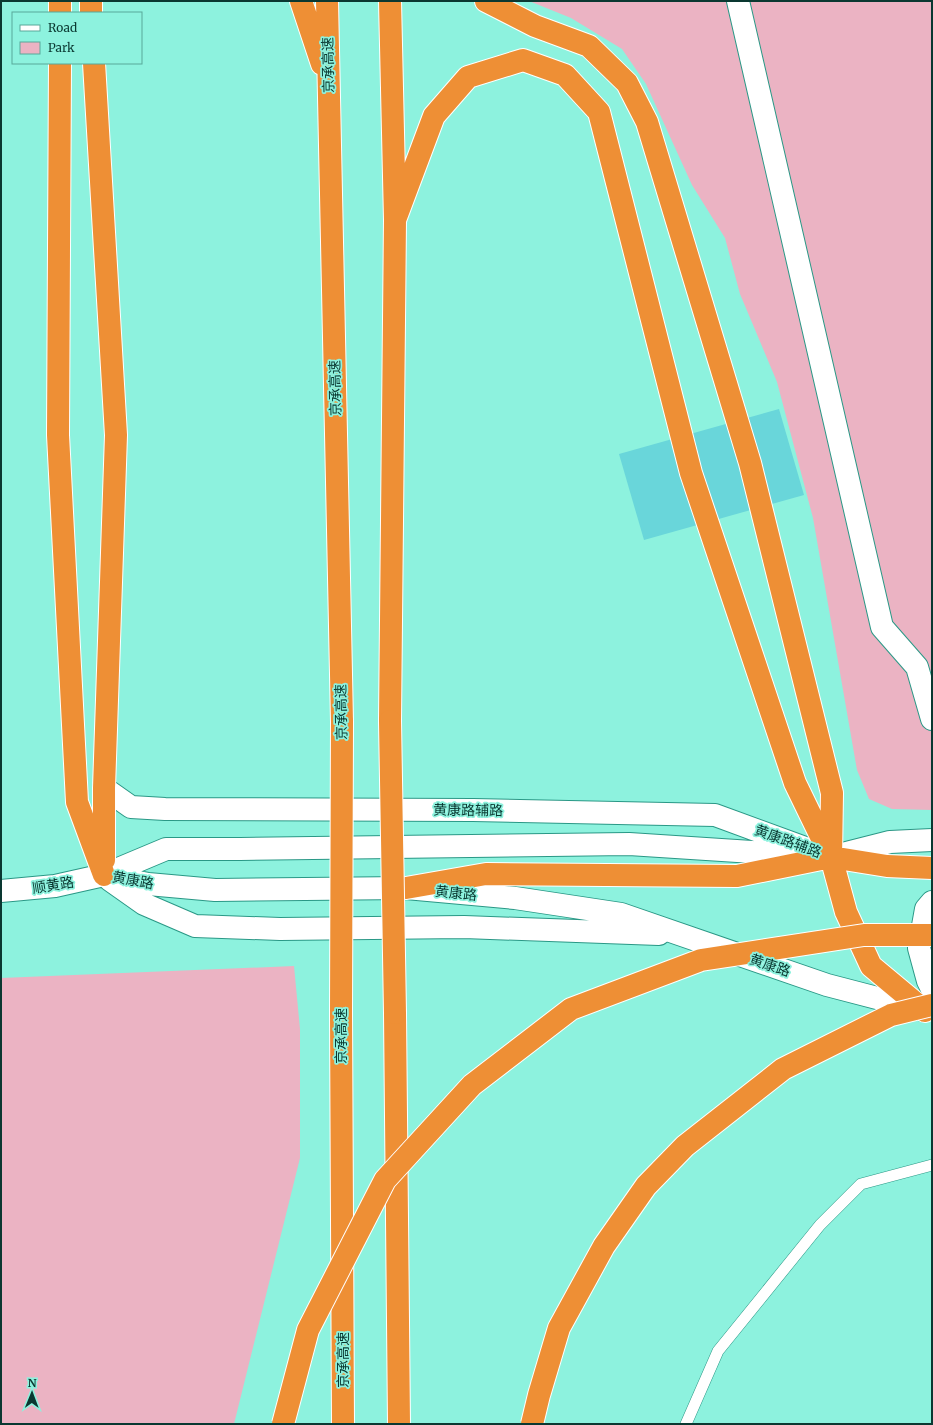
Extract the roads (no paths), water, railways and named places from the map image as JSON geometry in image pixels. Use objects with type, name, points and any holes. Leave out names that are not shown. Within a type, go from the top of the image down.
[{"type":"highway","points":[[60,1],[60,12]]},
{"type":"highway","points":[[91,1],[91,12]]},
{"type":"highway","points":[[301,1],[329,86]]},
{"type":"highway","name":"京承高速","points":[[327,1],[342,722],[341,1013],[343,1424]]},
{"type":"highway","points":[[390,1],[396,220],[390,721],[395,1013],[399,1424]]},
{"type":"highway","points":[[486,1],[535,26],[589,46],[627,83],[647,122],[750,463],[832,793],[831,857]]},
{"type":"highway","points":[[396,220],[434,116],[468,77],[523,60],[565,75],[599,112],[690,473],[795,783],[831,857],[846,912],[871,966],[930,1009]]},
{"type":"highway","points":[[60,64],[58,435],[77,802],[104,875]]},
{"type":"highway","points":[[94,64],[116,435],[104,788],[104,875]]},
{"type":"highway","points":[[406,888],[486,874],[737,876],[831,857],[887,866],[932,868]]},
{"type":"highway","points":[[283,1424],[308,1330],[385,1180],[472,1085],[571,1009],[701,960],[864,935],[932,935]]},
{"type":"highway","points":[[532,1424],[559,1328],[604,1246],[646,1186],[685,1146],[782,1069],[891,1015],[930,1009]]},
{"type":"street","points":[[738,1],[882,627],[917,667],[932,719]]},
{"type":"street","name":"黄康路辅路","points":[[104,788],[131,807],[165,809],[473,810],[714,815],[831,857]]},
{"type":"street","name":"黄康路","points":[[104,875],[166,849],[630,844],[831,857],[890,842],[932,840]]},
{"type":"street","name":"黄康路","points":[[104,875],[148,884],[215,890],[406,888],[514,898],[620,914],[827,985],[930,1009]]},
{"type":"street","points":[[104,875],[144,904],[195,926],[280,929],[464,927],[682,935]]},
{"type":"street","name":"顺黄路","points":[[1,891],[55,886],[104,875]]},
{"type":"street","points":[[932,902],[926,909],[919,948],[932,989]]},
{"type":"lane","points":[[686,1424],[718,1351],[820,1225],[861,1184],[932,1165]]}]
